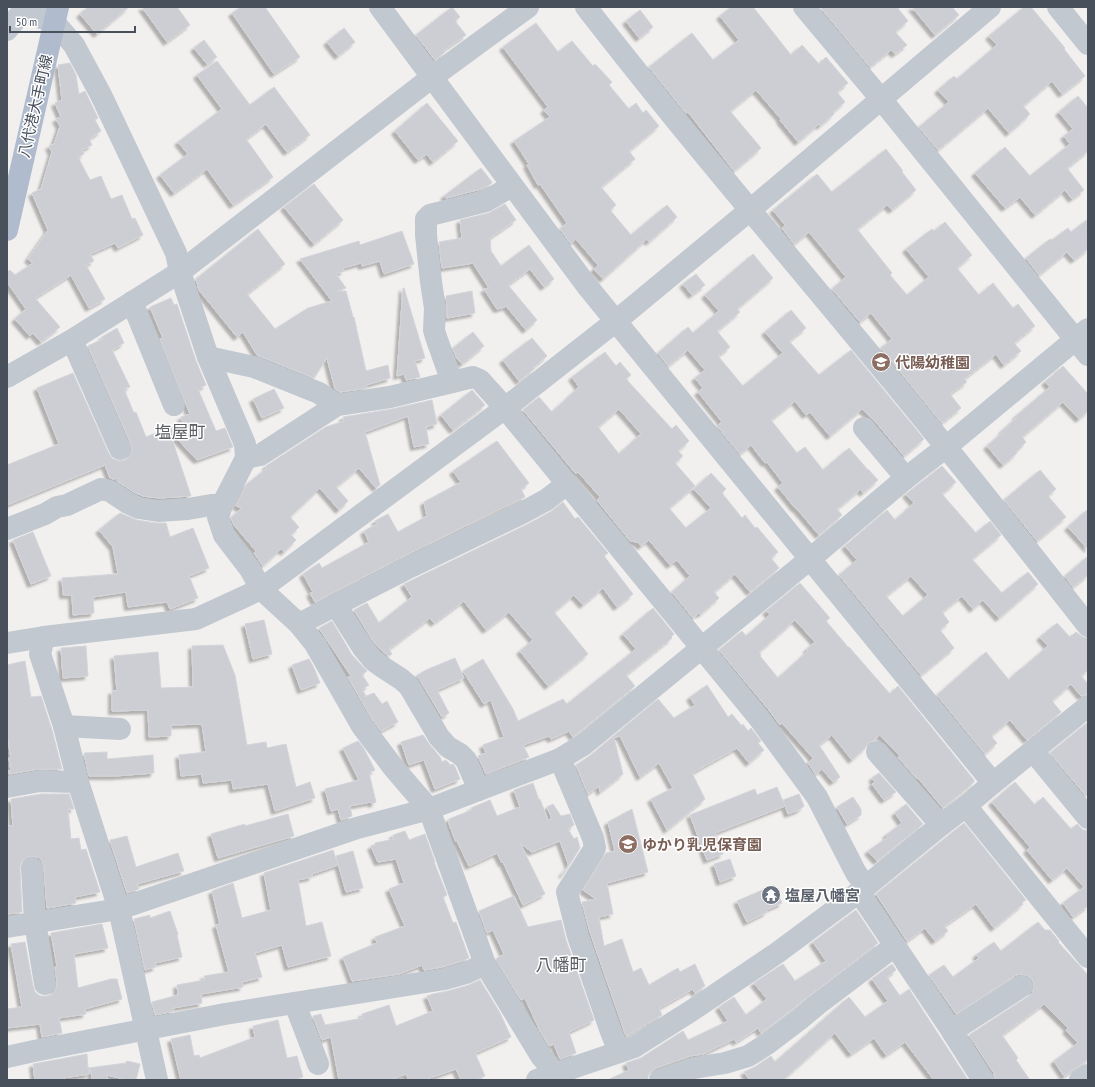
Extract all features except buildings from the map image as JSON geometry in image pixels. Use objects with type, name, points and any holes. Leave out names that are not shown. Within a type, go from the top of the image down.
[{"type":"main road","name":"八代港大手町線","points":[[7,167],[49,13]]},
{"type":"main road","name":"八代港大手町線","points":[[7,230],[49,13]]},
{"type":"street","points":[[380,7],[587,286],[993,783]]},
{"type":"street","points":[[7,377],[72,340],[180,272],[432,78],[528,7]]},
{"type":"street","points":[[586,7],[620,51],[750,210],[946,446],[1088,626]]},
{"type":"street","points":[[7,927],[119,909],[356,828],[429,809],[560,759],[583,745],[946,446],[1084,342],[804,7]]},
{"type":"street","points":[[7,643],[44,637],[196,619],[261,589],[505,408],[616,320],[750,210],[990,7]]},
{"type":"street","points":[[1058,7],[1088,44]]},
{"type":"street","points":[[7,30],[22,12],[49,13],[74,45],[101,95],[176,253],[180,272],[208,357],[245,444],[246,458],[222,505],[218,517],[224,535],[250,569],[261,589],[299,624],[315,644],[362,726],[393,767],[429,809],[485,964],[541,1056],[551,1078],[634,1047],[778,953],[863,889],[1088,706]]},
{"type":"street","points":[[452,382],[434,330],[435,308],[426,235],[426,219],[430,216],[486,201],[512,186]]},
{"type":"street","points":[[132,302],[174,405]]},
{"type":"street","points":[[72,340],[120,449]]},
{"type":"street","points":[[208,357],[254,367],[319,393],[337,405]]},
{"type":"street","points":[[246,458],[260,455],[337,405],[390,397],[473,377],[480,380],[505,408],[759,718],[817,797],[863,889],[895,946],[983,1080]]},
{"type":"street","points":[[864,428],[906,478]]},
{"type":"street","points":[[299,624],[412,566],[520,514],[546,500],[567,484]]},
{"type":"street","points":[[7,529],[45,514],[57,507],[67,505],[101,489],[110,491],[128,503],[139,508],[158,511],[222,505]]},
{"type":"street","points":[[336,606],[363,648],[373,660],[409,686],[439,736],[448,747],[460,754],[466,760],[479,790]]},
{"type":"street","points":[[44,637],[40,654],[64,726],[78,782],[119,909],[157,1080]]},
{"type":"street","points":[[64,726],[120,729]]},
{"type":"street","points":[[1033,751],[1088,818]]},
{"type":"street","points":[[877,752],[941,825]]},
{"type":"street","points":[[560,759],[593,838],[595,848],[567,892],[578,936],[619,1052]]},
{"type":"street","points":[[7,787],[40,780],[78,782]]},
{"type":"street","points":[[966,806],[1088,957]]},
{"type":"street","points":[[32,868],[34,922],[45,984]]},
{"type":"street","points":[[660,1080],[694,1068],[725,1063],[748,1056],[800,1020],[818,1004],[895,946]]},
{"type":"street","points":[[7,1057],[225,1014],[296,1004],[445,979],[466,973],[485,964]]},
{"type":"street","points":[[952,1031],[1022,986]]},
{"type":"street","points":[[296,1004],[318,1064]]},
{"type":"street","points":[[1080,1080],[1088,1074]]},
{"type":"place","name":"代陽幼稚園","points":[[881,362]]},
{"type":"place","name":"ゆかり乳児保育園","points":[[628,844]]},
{"type":"place","name":"塩屋八幡宮","points":[[771,895]]},
{"type":"district","name":"塩屋町","points":[[180,432]]},
{"type":"district","name":"八幡町","points":[[561,965]]}]
